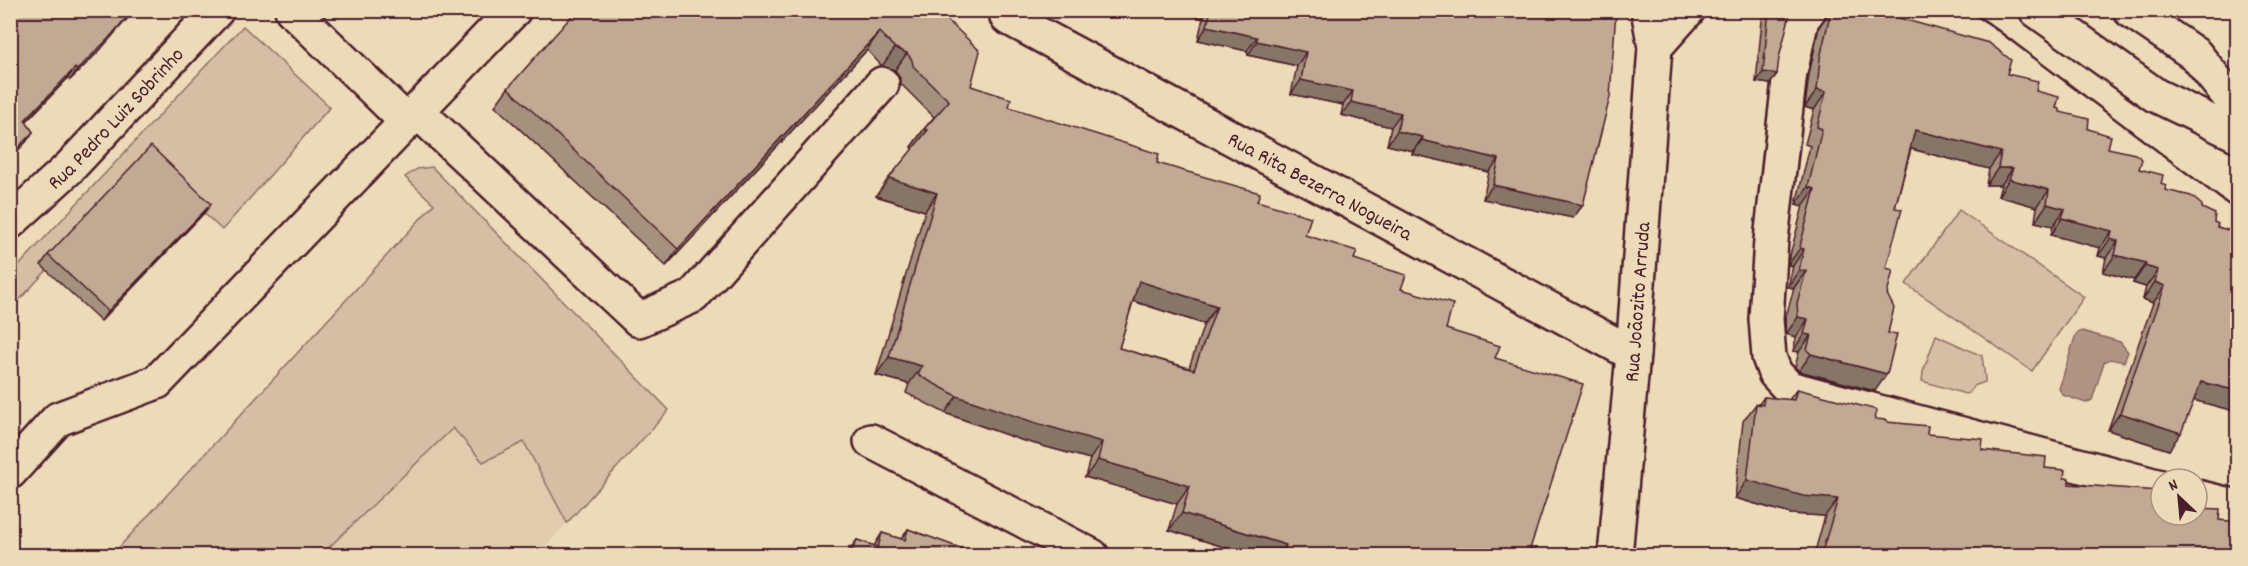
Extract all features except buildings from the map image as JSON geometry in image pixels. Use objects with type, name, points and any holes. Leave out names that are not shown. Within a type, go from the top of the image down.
[{"type":"street","name":"Rua Pedro Luiz Sobrinho","points":[[10,222],[69,168],[217,10]]},
{"type":"street","points":[[292,10],[639,320],[693,296],[882,84]]},
{"type":"street","points":[[10,472],[58,419],[157,382],[514,10]]},
{"type":"street","name":"Rua Joãozito Arruda","points":[[1615,555],[1633,354],[1655,47],[1648,10]]},
{"type":"street","points":[[1655,47],[1688,10]]},
{"type":"street","points":[[1809,10],[1802,19],[1790,72],[1771,240],[1766,318],[1769,357],[1775,373],[1789,388],[2149,484]]},
{"type":"street","points":[[1902,10],[1959,26],[1977,37],[2238,234]]},
{"type":"street","points":[[2036,10],[2155,94],[2238,135]]},
{"type":"street","points":[[2130,10],[2196,55],[2238,108]]},
{"type":"street","name":"Rua Rita Bezerra Nogueira","points":[[1007,17],[1633,354]]},
{"type":"street","points":[[872,441],[1092,555]]},
{"type":"street","points":[[2209,500],[2238,507]]},
{"type":"shaded area","points":[[243,26],[330,107],[222,230],[144,157],[42,265],[47,270],[11,309],[10,275]]},
{"type":"shaded area","points":[[432,167],[669,410],[567,523],[524,442],[483,462],[453,428],[321,555],[112,555],[434,204],[405,177],[417,169]]},
{"type":"shaded area","points":[[1959,210],[2084,297],[2032,371],[1906,284]]},
{"type":"shaded area","points":[[2082,331],[2120,342],[2128,352],[2124,362],[2110,359],[2104,362],[2092,400],[2086,403],[2063,395],[2059,389],[2076,334]]},
{"type":"shaded area","points":[[1936,335],[1982,356],[1985,382],[1974,386],[1969,393],[1965,394],[1922,381]]},
{"type":"shaded area","points":[[453,428],[524,442],[567,523],[537,555],[321,556]]}]
